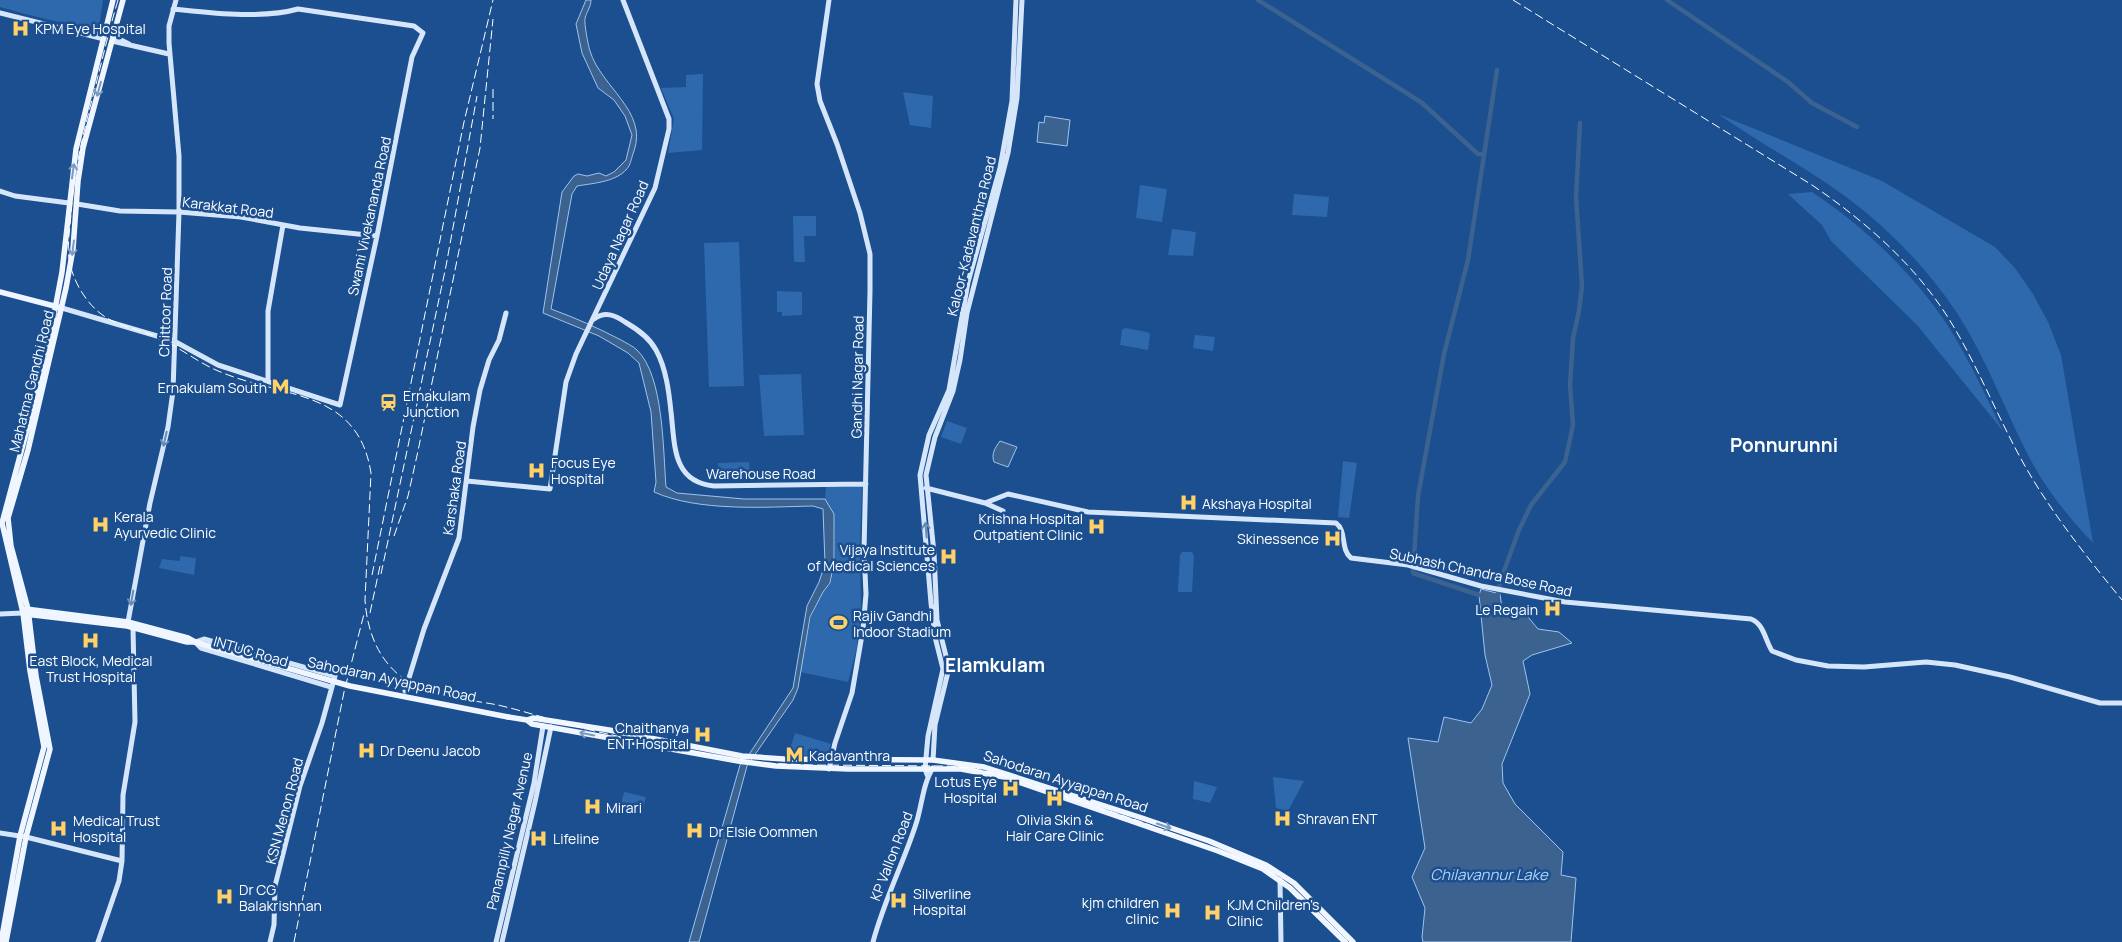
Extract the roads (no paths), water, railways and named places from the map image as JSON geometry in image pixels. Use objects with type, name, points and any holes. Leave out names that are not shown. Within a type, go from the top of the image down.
[{"type":"main road","name":"Mahatma Gandhi Road","points":[[59,307],[76,149],[113,0]]},
{"type":"main road","name":"Mahatma Gandhi Road","points":[[1,942],[23,837],[50,748],[11,546],[8,518],[59,307],[70,273],[83,148],[123,0]]},
{"type":"main road","points":[[104,36],[113,39]]},
{"type":"main road","points":[[69,202],[77,204]]},
{"type":"main road","points":[[0,292],[59,307]]},
{"type":"main road","name":"Sahodaran Ayyappan Road","points":[[25,611],[128,622],[350,686],[508,717],[528,720],[533,718],[608,738],[740,759],[829,769],[961,769],[1004,777],[1209,842],[1264,867],[1294,883],[1353,942]]},
{"type":"main road","name":"Sahodaran Ayyappan Road","points":[[25,611],[133,628],[187,642],[195,642]]},
{"type":"main road","name":"Sahodaran Ayyappan Road","points":[[528,720],[532,724],[543,726]]},
{"type":"main road","points":[[543,726],[552,724]]},
{"type":"main road","name":"Sahodaran Ayyappan Road","points":[[552,724],[609,730],[740,759]]},
{"type":"main road","points":[[608,738],[609,730]]},
{"type":"main road","name":"Sahodaran Ayyappan Road","points":[[753,760],[929,760],[984,767],[1102,808]]},
{"type":"main road","points":[[929,760],[932,768]]},
{"type":"main road","name":"Mahatma Gandhi Road","points":[[6,942],[23,837]]},
{"type":"main road","name":"Sahodaran Ayyappan Road","points":[[1264,867],[1310,907],[1345,942]]},
{"type":"street","name":"Chittoor Road","points":[[128,622],[150,503],[168,427],[173,391],[179,156],[169,54],[170,26],[176,0]]},
{"type":"street","name":"Udaya Nagar Road","points":[[467,481],[550,489],[566,382],[585,335],[652,196],[669,129],[669,119],[623,0]]},
{"type":"street","name":"Gandhi Nagar Road","points":[[828,0],[817,84],[820,101],[837,144],[860,213],[870,254],[864,550],[866,594],[861,646],[852,693],[830,759],[829,769]]},
{"type":"street","name":"Kaloor-Kadavanthra Road","points":[[1015,87],[1016,0]]},
{"type":"street","name":"Kaloor-Kadavanthra Road","points":[[925,769],[929,760],[935,725],[949,668],[937,620],[934,552],[926,475],[935,437],[953,392],[958,360],[962,308],[982,243],[1000,168],[1015,87],[1022,0]]},
{"type":"street","name":"Swami Vivekananda Road","points":[[173,10],[211,13],[250,13],[287,12],[298,9],[414,26],[424,33],[412,57],[377,236],[340,405],[268,381]]},
{"type":"street","points":[[0,13],[73,31],[82,30],[104,36]]},
{"type":"street","points":[[113,39],[169,54]]},
{"type":"street","points":[[0,191],[14,196],[69,202]]},
{"type":"street","name":"Karakkat Road","points":[[77,204],[120,211],[179,212],[242,217],[283,225],[377,236]]},
{"type":"street","points":[[59,307],[174,341],[218,365],[268,381],[268,311],[283,225]]},
{"type":"street","name":"Karshaka Road","points":[[405,691],[427,623],[459,538],[480,390],[489,360],[499,340],[506,313]]},
{"type":"street","name":"Warehouse Road","points":[[593,320],[600,314],[612,315],[641,333],[656,349],[666,382],[675,454],[684,471],[696,483],[714,486],[866,484]]},
{"type":"street","name":"Kaloor-Kadavanthra Road","points":[[929,760],[928,736],[943,669],[935,637],[930,604],[928,553],[920,475],[929,435],[949,390],[958,360]]},
{"type":"street","points":[[921,487],[985,502],[1003,511]]},
{"type":"street","name":"Subhash Chandra Bose Road","points":[[985,502],[1008,494],[1088,512],[1336,523],[1341,528],[1346,554],[1351,558],[1408,565],[1493,588],[1572,603],[1751,619],[1757,621],[1772,651],[1782,657],[1815,665],[1864,667],[1921,662],[1936,663],[1990,672],[2100,703],[2122,703]]},
{"type":"street","points":[[864,550],[934,552]]},
{"type":"street","points":[[0,614],[25,611]]},
{"type":"street","points":[[98,942],[119,881],[122,860],[123,795],[135,722],[133,628]]},
{"type":"street","name":"KSN Menon Road","points":[[195,642],[204,639],[335,676],[294,810],[276,886],[274,925],[270,942]]},
{"type":"street","name":"INTUC Road","points":[[195,642],[201,648],[331,687]]},
{"type":"street","name":"Panampilly Nagar Avenue","points":[[502,942],[509,884],[552,724]]},
{"type":"street","name":"Panampilly Nagar Avenue","points":[[537,783],[543,726]]},
{"type":"street","name":"KP Vallon Road","points":[[872,942],[884,905],[918,821],[928,777],[932,768]]},
{"type":"street","points":[[925,769],[928,777]]},
{"type":"street","name":"Panampilly Nagar Avenue","points":[[496,942],[515,885],[532,802]]},
{"type":"street","points":[[0,834],[23,837],[122,860]]},
{"type":"street","points":[[1280,880],[1281,942]]},
{"type":"street","points":[[502,882],[515,885]]},
{"type":"water","points":[[586,0],[591,0],[585,21],[590,51],[603,76],[629,111],[635,124],[637,137],[629,166],[625,171],[613,179],[577,186],[572,194],[551,309],[587,323],[629,345],[637,350],[646,362],[653,377],[657,395],[663,435],[666,487],[677,493],[744,499],[825,499],[834,514],[834,563],[830,583],[810,617],[798,688],[793,700],[747,766],[699,942],[689,942],[740,765],[793,688],[807,606],[819,582],[825,564],[823,509],[813,506],[732,507],[691,503],[654,492],[656,482],[651,412],[639,363],[628,353],[599,336],[543,313],[562,192],[574,176],[578,174],[587,176],[599,173],[606,176],[614,172],[626,160],[632,135],[625,116],[614,100],[598,88],[582,53],[576,24]]},
{"type":"water","points":[[1045,116],[1070,120],[1067,146],[1037,142],[1039,122],[1044,123]]},
{"type":"water","points":[[1000,441],[1017,447],[1008,467],[994,462],[993,459],[993,454]]},
{"type":"water","name":"Chilavannur Lake","points":[[1481,589],[1500,594],[1502,608],[1528,617],[1538,629],[1559,632],[1572,643],[1532,655],[1523,661],[1530,694],[1502,764],[1503,783],[1515,804],[1563,852],[1561,875],[1576,878],[1571,942],[1423,942],[1425,908],[1412,877],[1425,848],[1408,738],[1438,742],[1444,717],[1471,723],[1482,709],[1492,685],[1485,655],[1479,595]]},
{"type":"waterway","points":[[1258,0],[1422,103],[1478,154],[1484,154]]},
{"type":"waterway","points":[[1667,0],[1788,82],[1812,103],[1857,127]]},
{"type":"waterway","points":[[1479,595],[1413,573],[1418,496],[1444,354],[1468,260],[1497,70]]},
{"type":"waterway","points":[[1498,594],[1501,579],[1519,530],[1531,505],[1565,462],[1573,425],[1570,385],[1573,338],[1582,286],[1576,197],[1580,123]]},
{"type":"railway","points":[[118,0],[86,123],[72,198],[68,248],[74,276],[87,300],[107,318],[157,337],[223,373],[315,401],[335,411],[351,426],[363,446],[371,473],[365,600],[368,623],[381,654],[387,663],[404,679],[437,694],[498,705],[605,733],[739,760],[810,765],[948,766],[970,768],[1005,776],[1139,821],[1262,867],[1291,886],[1348,942]]},
{"type":"railway","points":[[372,575],[464,122],[493,0]]},
{"type":"railway","points":[[1513,0],[1812,185],[1853,215],[1892,249],[1941,307],[1965,347],[2032,478],[2063,525],[2122,600]]},
{"type":"railway","points":[[394,536],[408,496],[418,451],[480,148],[493,19]]},
{"type":"railway","points":[[493,89],[493,119]]},
{"type":"railway","points":[[381,574],[446,266],[477,96]]},
{"type":"railway","points":[[370,613],[380,566]]},
{"type":"railway","points":[[294,942],[344,692],[364,614]]},
{"type":"place","name":"KPM Eye Hospital","points":[[21,28]]},
{"type":"place","name":"Ernakulam South","points":[[281,387]]},
{"type":"place","name":"Ernakulam Junction","points":[[389,403]]},
{"type":"place","name":"Focus Eye Hospital","points":[[537,470]]},
{"type":"place","name":"Akshaya Hospital","points":[[1188,503]]},
{"type":"place","name":"Kerala Ayurvedic Clinic","points":[[100,524]]},
{"type":"place","name":"Krishna Hospital Outpatient Clinic","points":[[1097,526]]},
{"type":"place","name":"Skinessence","points":[[1333,538]]},
{"type":"place","name":"Vijaya Institute of Medical Sciences","points":[[949,557]]},
{"type":"place","name":"Le Regain","points":[[1552,609]]},
{"type":"place","name":"Rajiv Gandhi Indoor Stadium","points":[[839,623]]},
{"type":"place","name":"East Block, Medical Trust Hospital","points":[[91,640]]},
{"type":"place","name":"Chaithanya ENT Hospital","points":[[703,735]]},
{"type":"place","name":"Dr Deenu Jacob","points":[[366,750]]},
{"type":"place","name":"Kadavanthra","points":[[795,755]]},
{"type":"place","name":"Lotus Eye Hospital","points":[[1011,789]]},
{"type":"place","name":"Olivia Skin & Hair Care Clinic","points":[[1055,799]]},
{"type":"place","name":"Mirari","points":[[592,807]]},
{"type":"place","name":"Shravan ENT","points":[[1283,818]]},
{"type":"place","name":"Medical Trust Hospital","points":[[59,828]]},
{"type":"place","name":"Dr Elsie Oommen","points":[[695,831]]},
{"type":"place","name":"Lifeline","points":[[539,838]]},
{"type":"place","name":"Dr CG Balakrishnan","points":[[225,897]]},
{"type":"place","name":"Silverline Hospital","points":[[899,901]]},
{"type":"place","name":"kjm children clinic","points":[[1173,910]]},
{"type":"place","name":"KJM Children's Clinic","points":[[1213,912]]},
{"type":"district","name":"Ponnurunni","points":[[1784,445]]},
{"type":"district","name":"Elamkulam","points":[[995,665]]}]
